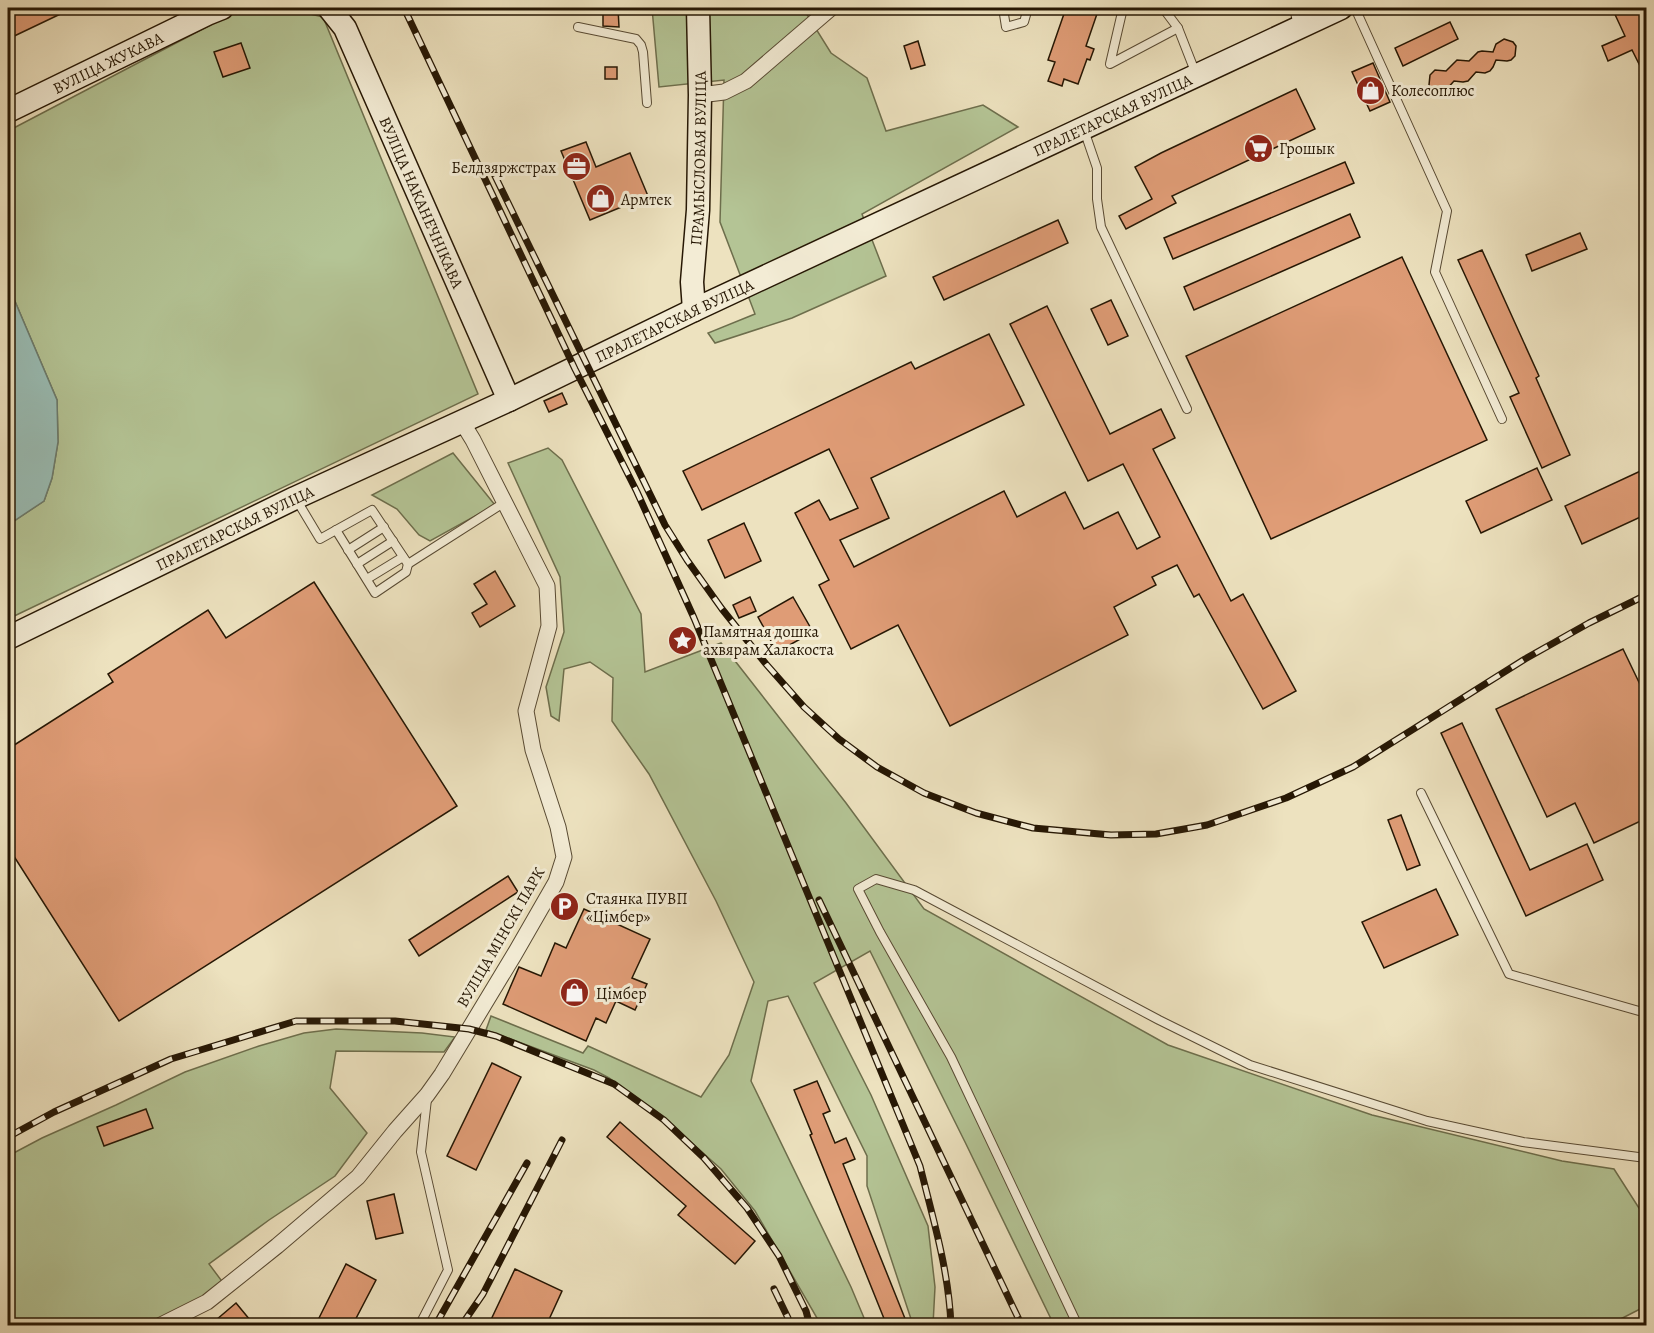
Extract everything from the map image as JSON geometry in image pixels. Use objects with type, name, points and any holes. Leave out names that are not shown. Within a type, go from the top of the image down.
[{"type":"main road","name":"ВУЛІЦА НАКАНЕЧНІКАВА","points":[[329,8],[345,28],[509,400]]},
{"type":"main road","name":"ПРАМЫСЛОВАЯ ВУЛІЦА","points":[[694,310],[692,282],[698,210],[700,95],[698,8]]},
{"type":"main road","name":"ПРАЛЕТАРСКАЯ ВУЛІЦА","points":[[8,638],[295,498],[509,400],[694,310],[1197,75],[1296,17],[1341,8]]},
{"type":"main road","name":"ВУЛІЦА ЖУКАВА","points":[[8,111],[211,10]]},
{"type":"street","points":[[700,95],[724,92],[746,81],[831,8]]},
{"type":"street","name":"ВУЛІЦА МІНСКІ ПАРК","points":[[159,1326],[207,1302],[358,1177],[442,1074],[556,882],[564,857],[558,827],[532,750],[526,711],[549,626],[547,586],[462,422]]},
{"type":"lane","points":[[1002,8],[1006,27],[1024,22],[1028,8]]},
{"type":"lane","points":[[1123,8],[1110,64],[1178,28]]},
{"type":"lane","points":[[1163,8],[1178,28],[1197,75]]},
{"type":"lane","points":[[1355,8],[1447,211],[1435,272],[1502,419]]},
{"type":"lane","points":[[578,27],[636,39],[643,52],[647,103]]},
{"type":"lane","points":[[1083,128],[1097,168],[1097,199],[1101,228],[1187,409]]},
{"type":"lane","points":[[295,498],[320,539],[336,530],[372,510],[406,560],[406,573],[375,593],[336,530]]},
{"type":"lane","points":[[367,579],[406,560],[505,502]]},
{"type":"lane","points":[[348,550],[384,527]]},
{"type":"lane","points":[[357,564],[393,541]]},
{"type":"lane","points":[[1421,793],[1509,974],[1647,1013]]},
{"type":"lane","points":[[1078,1326],[951,1057],[858,889],[876,879],[914,890],[1159,1020],[1250,1065],[1427,1121],[1523,1142],[1647,1158]]},
{"type":"lane","points":[[419,1326],[448,1270],[421,1152],[427,1095]]},
{"type":"green space","points":[[285,8],[323,17],[478,394],[8,619],[8,525],[44,501],[52,478],[58,442],[57,400],[8,285],[8,131],[238,11]]},
{"type":"green space","points":[[652,8],[803,8],[831,53],[867,78],[886,131],[983,105],[1018,127],[862,214],[886,276],[792,318],[715,343],[708,333],[755,314],[720,222],[724,80],[659,87]]},
{"type":"green space","points":[[548,448],[562,460],[641,614],[645,672],[721,643],[846,803],[924,909],[1168,1045],[1372,1115],[1562,1161],[1614,1169],[1646,1219],[1646,1306],[1607,1326],[1054,1325],[870,951],[814,983],[871,1095],[928,1226],[935,1287],[933,1325],[913,1325],[867,1186],[867,1156],[788,996],[768,1001],[751,1081],[851,1287],[867,1325],[821,1325],[755,1211],[721,1169],[657,1112],[594,1070],[486,1030],[491,1016],[583,1053],[588,1046],[701,1097],[729,1055],[754,982],[716,901],[649,774],[612,721],[613,678],[590,662],[564,669],[559,721],[551,716],[546,687],[564,632],[560,577],[508,463]]},
{"type":"green space","points":[[453,453],[495,505],[430,541],[419,535],[397,509],[372,495]]},
{"type":"green space","points":[[336,1029],[455,1037],[444,1052],[336,1051],[330,1088],[367,1133],[335,1176],[209,1264],[224,1284],[153,1325],[8,1326],[8,1156],[185,1072],[304,1033]]},
{"type":"water","points":[[8,285],[57,400],[58,442],[52,478],[44,501],[8,525]]},
{"type":"building","points":[[8,8],[73,8],[8,39]]},
{"type":"building","points":[[603,8],[618,8],[619,27],[603,26]]},
{"type":"building","points":[[1066,8],[1099,8],[1086,46],[1094,49],[1090,60],[1087,59],[1078,84],[1064,79],[1062,86],[1048,81],[1055,62],[1048,60]]},
{"type":"building","points":[[1612,8],[1647,8],[1647,80],[1632,50],[1608,61],[1602,46],[1625,36]]},
{"type":"building","points":[[1450,22],[1458,39],[1403,66],[1395,48]]},
{"type":"building","points":[[1504,39],[1513,42],[1516,46],[1515,56],[1511,60],[1496,60],[1490,71],[1476,72],[1468,81],[1454,81],[1445,91],[1432,89],[1429,85],[1430,75],[1435,70],[1446,71],[1457,60],[1469,61],[1478,52],[1493,52],[1496,44]]},
{"type":"building","points":[[918,41],[925,65],[911,69],[904,46]]},
{"type":"building","points":[[241,43],[250,68],[223,77],[214,52]]},
{"type":"building","points":[[1373,63],[1390,102],[1370,111],[1352,72]]},
{"type":"building","points":[[605,67],[617,67],[617,79],[605,79]]},
{"type":"building","points":[[1296,89],[1315,129],[1172,196],[1176,203],[1126,229],[1119,216],[1152,199],[1135,167]]},
{"type":"building","points":[[586,142],[596,167],[630,153],[648,196],[590,220],[561,151]]},
{"type":"building","points":[[1345,162],[1354,183],[1173,259],[1164,238]]},
{"type":"building","points":[[1350,214],[1360,237],[1194,310],[1184,287]]},
{"type":"building","points":[[1058,220],[1068,243],[944,300],[933,277]]},
{"type":"building","points":[[1580,233],[1587,249],[1532,271],[1526,255]]},
{"type":"building","points":[[1482,250],[1539,376],[1536,378],[1570,455],[1542,468],[1510,397],[1519,393],[1458,260]]},
{"type":"building","points":[[1402,257],[1487,440],[1271,539],[1186,356]]},
{"type":"building","points":[[1111,300],[1128,336],[1108,345],[1091,309]]},
{"type":"building","points":[[1047,306],[1110,434],[1161,409],[1175,438],[1153,449],[1231,601],[1243,594],[1296,691],[1263,709],[1199,594],[1194,597],[1177,565],[1152,577],[1156,585],[1114,607],[1128,635],[950,726],[898,625],[851,649],[819,585],[829,580],[795,513],[819,500],[830,520],[858,508],[829,449],[702,510],[683,471],[911,362],[915,369],[989,334],[1024,405],[871,478],[889,518],[840,540],[854,567],[1004,491],[1017,517],[1065,492],[1084,529],[1118,512],[1137,549],[1160,537],[1123,464],[1088,481],[1010,324]]},
{"type":"building","points":[[562,393],[567,404],[549,412],[544,401]]},
{"type":"building","points":[[1537,468],[1552,500],[1481,533],[1466,501]]},
{"type":"building","points":[[1647,468],[1647,514],[1582,544],[1565,506]]},
{"type":"building","points":[[744,523],[761,561],[725,578],[708,540]]},
{"type":"building","points":[[495,571],[515,606],[480,627],[472,613],[487,604],[474,584]]},
{"type":"building","points":[[314,582],[457,806],[119,1021],[8,847],[8,749],[113,682],[108,674],[208,610],[226,638]]},
{"type":"building","points":[[750,597],[756,611],[739,618],[733,605]]},
{"type":"building","points":[[793,597],[813,632],[777,652],[758,617]]},
{"type":"building","points":[[1623,649],[1647,699],[1647,818],[1594,843],[1575,803],[1547,817],[1496,709]]},
{"type":"building","points":[[1462,723],[1530,870],[1587,844],[1603,880],[1526,916],[1441,733]]},
{"type":"building","points":[[1401,815],[1420,865],[1407,870],[1388,820]]},
{"type":"building","points":[[508,876],[518,892],[419,956],[409,940]]},
{"type":"building","points":[[1436,889],[1458,935],[1384,968],[1362,922]]},
{"type":"building","name":"Цімбер","points":[[584,909],[650,939],[632,978],[647,984],[635,1010],[616,1001],[606,1023],[596,1018],[586,1041],[503,1004],[519,967],[541,976],[555,943],[566,948]]},
{"type":"building","points":[[492,1063],[521,1077],[476,1170],[447,1156]]},
{"type":"building","points":[[817,1081],[830,1111],[823,1114],[835,1143],[846,1138],[855,1159],[843,1164],[908,1326],[887,1326],[810,1135],[812,1134],[794,1090]]},
{"type":"building","points":[[146,1109],[153,1128],[104,1146],[97,1127]]},
{"type":"building","points":[[620,1122],[755,1241],[735,1264],[678,1215],[686,1206],[607,1137]]},
{"type":"building","points":[[394,1194],[403,1233],[376,1239],[367,1201]]},
{"type":"building","points":[[346,1264],[376,1280],[352,1326],[315,1326]]},
{"type":"building","points":[[515,1269],[562,1291],[546,1326],[488,1326]]},
{"type":"building","points":[[236,1303],[255,1326],[209,1326]]},
{"type":"railway","points":[[404,8],[575,369],[637,492],[694,618],[920,1166],[944,1265],[951,1326]]},
{"type":"railway","points":[[495,176],[665,525],[722,609],[804,707],[839,739],[877,767],[924,793],[976,813],[1033,828],[1111,835],[1156,834],[1207,825],[1286,798],[1353,767],[1525,659],[1589,623],[1646,595]]},
{"type":"railway","points":[[819,900],[1022,1326]]},
{"type":"railway","points":[[8,1137],[54,1112],[171,1059],[296,1021],[395,1021],[469,1029],[496,1036],[614,1084],[664,1120],[704,1158],[747,1208],[779,1256],[806,1311],[810,1326]]},
{"type":"railway","points":[[461,1326],[483,1294],[562,1140]]},
{"type":"railway","points":[[435,1326],[527,1163]]},
{"type":"railway","points":[[774,1289],[790,1326]]},
{"type":"place","name":"Колесоплюс","points":[[1370,90]]},
{"type":"place","name":"Грошык","points":[[1258,148]]},
{"type":"place","name":"Белдзяржстрах","points":[[577,167]]},
{"type":"place","name":"Армтек","points":[[600,199]]},
{"type":"place","name":"Памятная дошка ахвярам Халакоста","points":[[682,640]]},
{"type":"place","name":"Стаянка ПУВП «Цімбер»","points":[[565,907]]},
{"type":"place","name":"Цімбер","points":[[575,993]]}]
